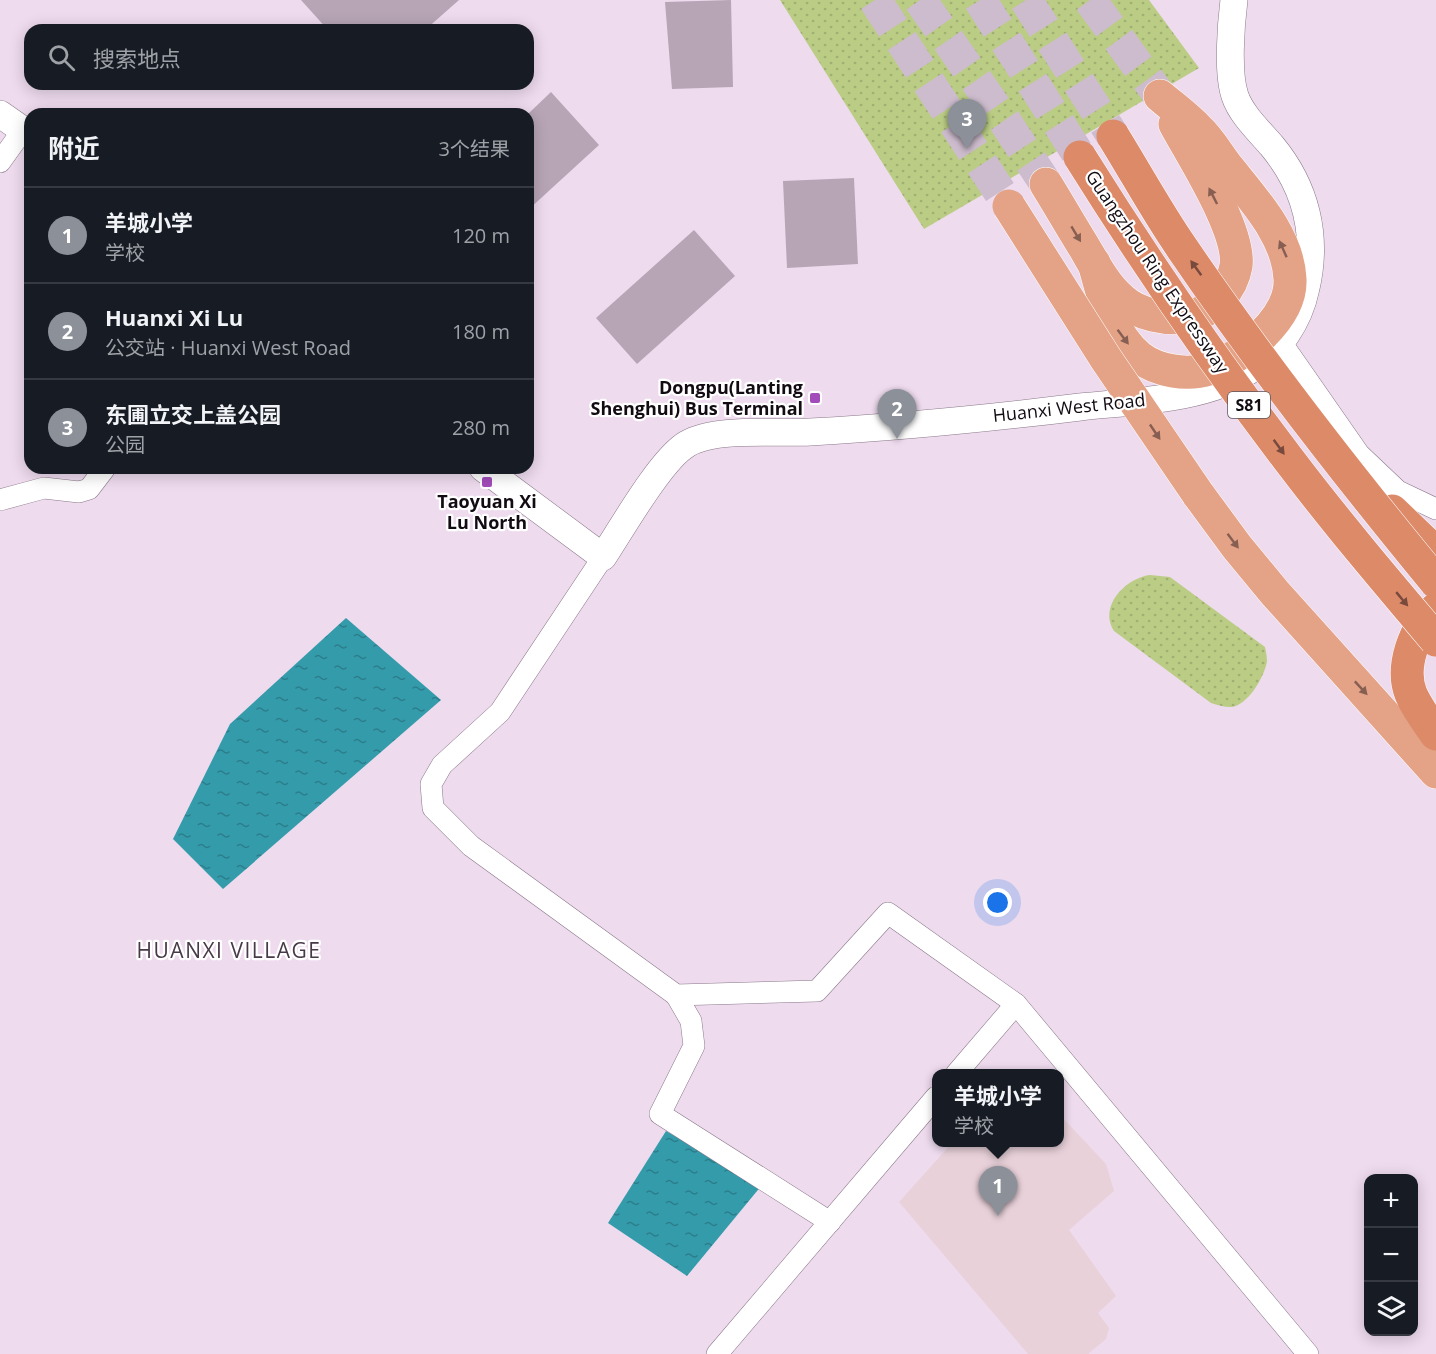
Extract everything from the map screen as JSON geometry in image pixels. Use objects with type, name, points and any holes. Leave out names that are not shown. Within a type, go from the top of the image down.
[{"type":"highway","points":[[1046,184],[1094,263],[1121,300],[1138,310],[1174,319],[1197,315],[1212,306],[1228,288],[1236,266],[1235,249],[1226,221],[1160,96],[1198,129],[1258,206],[1275,233],[1287,258],[1290,280],[1288,300],[1261,337],[1236,356],[1208,369],[1182,372],[1157,366],[1139,357],[1119,333],[1107,309],[1094,263]]},
{"type":"highway","name":"Guangzhou Ring Expressway","points":[[1113,136],[1181,247],[1274,377],[1436,582]]},
{"type":"highway","name":"Guangzhou Ring Expressway","points":[[1080,157],[1142,255],[1263,426],[1329,512],[1436,640]]},
{"type":"highway","points":[[1009,206],[1106,359],[1237,547],[1275,593],[1436,772]]},
{"type":"highway","points":[[1336,458],[1436,553]]},
{"type":"highway","points":[[1436,609],[1420,629],[1411,653],[1407,678],[1411,694],[1436,734]]},
{"type":"street","name":"Huanxi West Road","points":[[676,995],[471,846],[433,808],[430,784],[442,765],[500,712],[669,460],[687,444],[726,434],[899,426],[1157,399],[1207,388],[1235,378],[1250,370],[1273,352],[1290,331],[1306,292],[1311,263],[1311,235],[1307,208],[1298,184],[1235,96],[1231,51],[1234,0]]},
{"type":"street","points":[[0,114],[24,131]]},
{"type":"street","points":[[0,162],[24,136]]},
{"type":"street","points":[[1281,342],[1359,454],[1398,491],[1436,509]]},
{"type":"street","points":[[0,500],[44,488],[79,492],[89,489],[100,474]]},
{"type":"street","points":[[491,474],[603,557]]},
{"type":"street","points":[[830,1222],[660,1114],[694,1046],[691,1021],[676,995],[817,991],[888,913],[1016,1004],[1308,1354]]},
{"type":"street","points":[[960,1069],[1016,1004]]},
{"type":"street","points":[[717,1354],[932,1102]]},
{"type":"shaded area","points":[[1064,1119],[1106,1164],[1114,1191],[1069,1230],[1116,1296],[1098,1313],[1109,1328],[1106,1339],[1088,1354],[1028,1354],[899,1202],[948,1147],[1064,1147]]},
{"type":"green space","points":[[780,0],[1149,0],[1199,68],[924,229]]},
{"type":"green space","points":[[1150,575],[1170,577],[1265,647],[1267,661],[1263,675],[1243,702],[1230,707],[1211,703],[1114,631],[1110,622],[1110,612],[1117,595],[1132,582]]},
{"type":"water","points":[[346,618],[441,700],[223,889],[173,839],[230,724]]},
{"type":"water","points":[[666,1131],[762,1185],[687,1276],[608,1223]]},
{"type":"building","points":[[301,0],[459,0],[432,24],[323,24]]},
{"type":"building","points":[[731,0],[733,87],[672,89],[665,2]]},
{"type":"building","points":[[551,92],[599,145],[534,205],[534,108]]},
{"type":"building","points":[[854,178],[858,264],[787,268],[783,181]]},
{"type":"building","points":[[694,230],[735,276],[637,364],[596,318]]},
{"type":"tunnel","points":[[875,0],[1009,206]]},
{"type":"tunnel","points":[[920,0],[1046,184]]},
{"type":"tunnel","points":[[980,0],[1080,157]]},
{"type":"tunnel","points":[[1026,0],[1113,136]]},
{"type":"tunnel","points":[[1090,0],[1160,96]]},
{"type":"place","name":"东圃立交上盖公园","points":[[967,149]]},
{"type":"place","name":"Dongpu(Lanting Shenghui) Bus Terminal","points":[[815,398]]},
{"type":"place","name":"Huanxi Xi Lu","points":[[897,439]]},
{"type":"place","name":"Taoyuan Xi Lu North","points":[[487,482]]},
{"type":"place","name":"羊城小学","points":[[998,1216]]},
{"type":"district","name":"HUANXI VILLAGE","points":[[229,951]]}]
